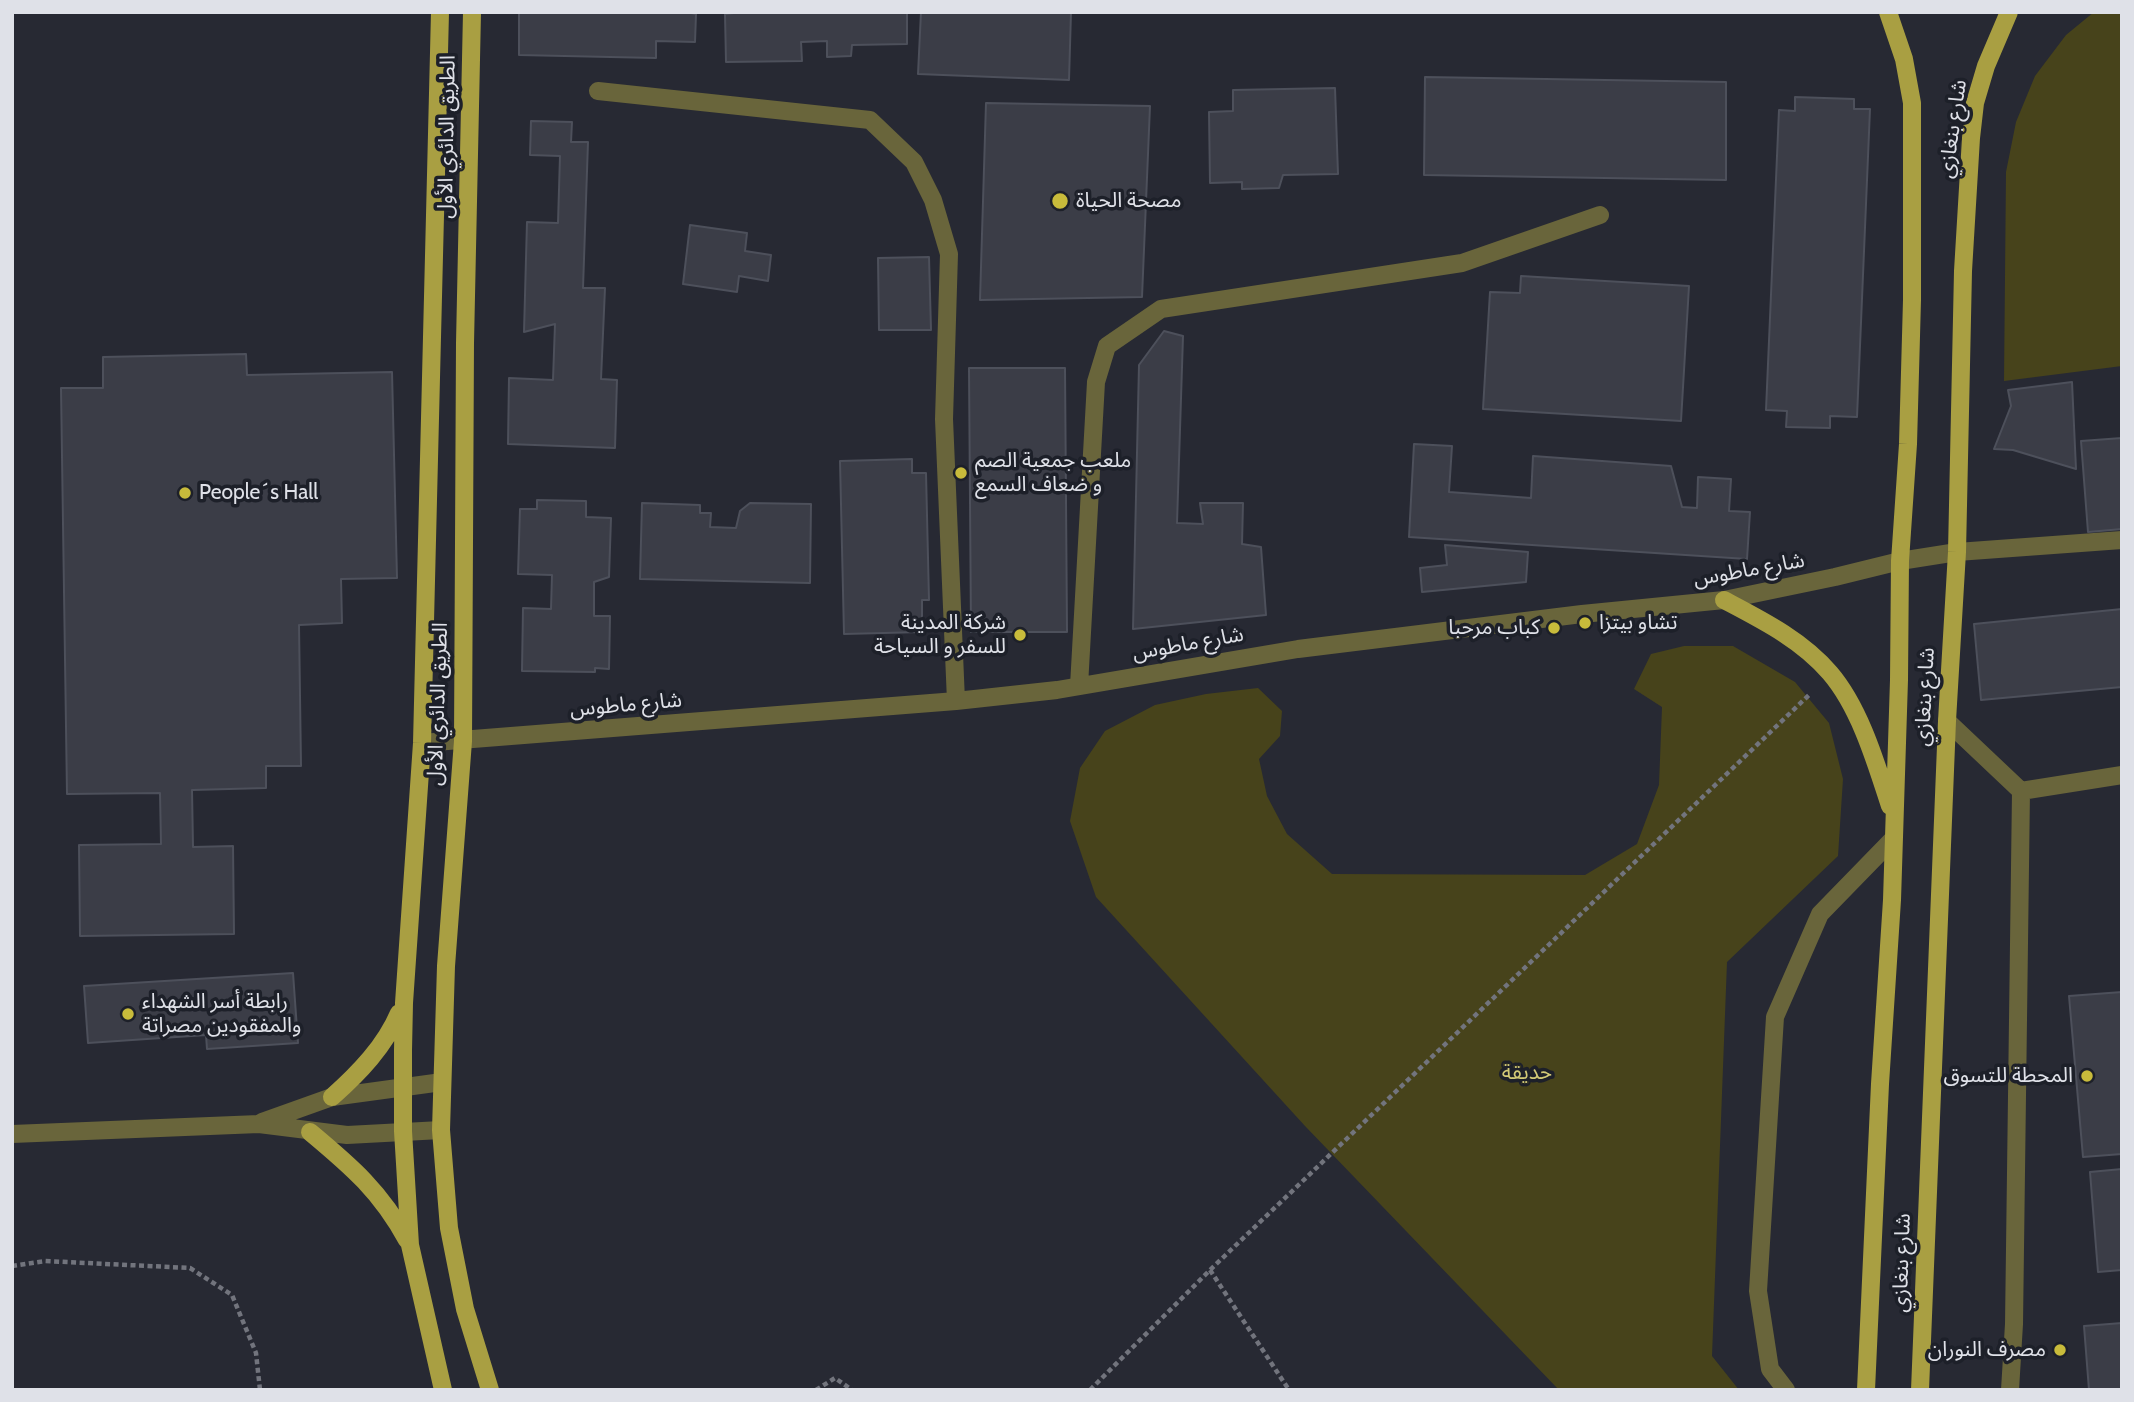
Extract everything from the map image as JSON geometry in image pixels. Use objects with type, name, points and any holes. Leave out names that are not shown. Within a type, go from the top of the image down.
[{"type":"main road","name":"الطريق الدائري الأول","points":[[440,12],[422,743],[404,1003],[403,1131],[410,1245],[443,1390]]},
{"type":"main road","name":"الطريق الدائري الأول","points":[[472,12],[465,357],[463,741],[446,966],[441,1130],[449,1228],[465,1309],[490,1390]]},
{"type":"main road","name":"شارع بنغازي","points":[[1866,1390],[1894,818],[1900,561],[1908,444],[1912,300],[1912,103],[1904,59],[1888,12]]},
{"type":"main road","name":"شارع بنغازي","points":[[1920,1390],[1956,552],[1963,271],[1971,138],[1975,103],[1986,65],[2009,12]]},
{"type":"main road","points":[[1724,600],[1777,629],[1807,650],[1831,674],[1865,734],[1894,818]]},
{"type":"main road","points":[[332,1097],[365,1065],[391,1033],[404,1003]]},
{"type":"main road","points":[[310,1132],[371,1186],[391,1211],[410,1245]]},
{"type":"street","points":[[598,91],[870,120],[915,162],[933,200],[949,254],[944,419],[956,701]]},
{"type":"street","points":[[1079,686],[1096,382],[1107,346],[1161,309],[1462,263],[1600,215]]},
{"type":"street","name":"شارع ماطوس","points":[[422,743],[956,701],[1079,686],[1298,649],[1581,614],[1724,600],[1900,561],[1956,552],[2122,540]]},
{"type":"street","points":[[1947,721],[2021,790],[2014,1324],[2010,1390]]},
{"type":"street","points":[[2021,790],[2122,775]]},
{"type":"street","points":[[1786,1390],[1770,1368],[1758,1291],[1775,1017],[1819,914],[1893,839]]},
{"type":"street","points":[[259,1124],[332,1097],[442,1082]]},
{"type":"street","points":[[12,1133],[259,1124],[347,1135],[441,1130]]},
{"type":"path","points":[[1090,1390],[1210,1270],[1831,674]]},
{"type":"path","points":[[12,1266],[46,1261],[190,1268],[232,1295],[256,1353],[260,1390]]},
{"type":"path","points":[[1210,1270],[1289,1390]]},
{"type":"path","points":[[816,1390],[835,1378],[852,1390]]},
{"type":"green space","points":[[2094,12],[2122,12],[2122,366],[2004,381],[2006,172],[2016,122],[2035,76],[2066,35]]},
{"type":"green space","name":"حديقة","points":[[1684,646],[1733,646],[1795,682],[1829,723],[1843,779],[1838,856],[1727,962],[1712,1356],[1739,1390],[1559,1390],[1305,1126],[1096,897],[1070,821],[1080,768],[1105,731],[1155,705],[1206,694],[1258,688],[1282,711],[1280,736],[1259,759],[1267,796],[1287,834],[1332,874],[1585,875],[1637,844],[1659,785],[1662,707],[1634,689],[1651,654]]},
{"type":"building","points":[[519,12],[686,12],[696,14],[695,42],[656,41],[656,58],[519,55]]},
{"type":"building","points":[[907,12],[907,44],[852,45],[851,56],[827,57],[827,41],[801,42],[802,61],[726,62],[725,14]]},
{"type":"building","points":[[921,12],[1071,12],[1069,80],[918,74]]},
{"type":"building","points":[[1425,77],[1726,82],[1726,180],[1424,175]]},
{"type":"building","points":[[1335,88],[1338,174],[1283,175],[1279,188],[1242,189],[1242,182],[1210,183],[1209,112],[1233,111],[1233,90]]},
{"type":"building","points":[[1795,97],[1854,99],[1854,109],[1870,109],[1857,417],[1830,416],[1830,428],[1786,427],[1787,411],[1766,410],[1779,110],[1795,111]]},
{"type":"building","points":[[986,103],[1150,106],[1142,297],[980,300]]},
{"type":"building","points":[[531,121],[572,122],[571,142],[588,142],[583,288],[605,288],[601,379],[617,380],[615,448],[508,444],[509,378],[553,380],[555,324],[524,332],[527,222],[558,223],[560,156],[530,155]]},
{"type":"building","points":[[690,225],[747,233],[745,251],[771,255],[768,281],[739,276],[737,292],[683,284]]},
{"type":"building","points":[[929,257],[931,330],[879,330],[878,258]]},
{"type":"building","points":[[1521,276],[1689,286],[1681,421],[1483,409],[1490,292],[1520,293]]},
{"type":"building","points":[[1164,331],[1183,336],[1177,523],[1203,524],[1200,503],[1243,503],[1242,544],[1261,547],[1266,615],[1133,629],[1139,365]]},
{"type":"building","points":[[246,354],[247,375],[392,372],[397,578],[341,579],[342,623],[299,625],[301,766],[266,766],[266,788],[192,790],[193,847],[233,846],[234,934],[80,936],[79,845],[161,844],[160,793],[67,794],[61,388],[103,388],[103,357]]},
{"type":"building","points":[[969,368],[1065,368],[1067,632],[971,632]]},
{"type":"building","points":[[2072,382],[2076,469],[2013,450],[1994,449],[2011,406],[2008,390]]},
{"type":"building","points":[[2122,438],[2122,529],[2088,532],[2081,441]]},
{"type":"building","points":[[1414,444],[1452,446],[1449,492],[1531,498],[1533,456],[1671,466],[1682,507],[1697,508],[1698,477],[1731,479],[1729,511],[1750,512],[1747,559],[1409,537]]},
{"type":"building","points":[[912,459],[912,473],[926,473],[929,600],[922,600],[922,632],[844,634],[840,461]]},
{"type":"building","points":[[537,500],[586,501],[586,517],[611,518],[609,577],[594,582],[594,616],[610,616],[609,669],[595,668],[595,672],[522,671],[523,608],[551,609],[552,575],[518,574],[520,509],[537,509]]},
{"type":"building","points":[[642,503],[700,505],[700,513],[711,513],[710,527],[736,528],[740,511],[750,503],[811,504],[810,583],[640,579]]},
{"type":"building","points":[[1445,545],[1528,552],[1526,582],[1422,592],[1420,568],[1447,565]]},
{"type":"building","points":[[2122,609],[2122,687],[1981,700],[1974,624]]},
{"type":"building","points":[[293,973],[298,1043],[207,1049],[206,1035],[88,1043],[84,986]]},
{"type":"building","points":[[2122,992],[2122,1154],[2083,1157],[2069,996]]},
{"type":"building","points":[[2122,1169],[2122,1270],[2098,1272],[2090,1172]]},
{"type":"building","points":[[2122,1323],[2122,1390],[2089,1390],[2084,1326]]},
{"type":"place","name":"مصحة الحياة","points":[[1060,201]]},
{"type":"place","name":"ملعب جمعية الصم و ضعاف السمع","points":[[961,473]]},
{"type":"place","name":"People´s Hall","points":[[185,493]]},
{"type":"place","name":"تشاو بيتزا","points":[[1585,623]]},
{"type":"place","name":"كباب مرحبا","points":[[1554,628]]},
{"type":"place","name":"شركة المدينة للسفر و السياحة","points":[[1020,635]]},
{"type":"place","name":"رابطة أسر الشهداء والمفقودين مصراتة","points":[[128,1014]]},
{"type":"place","name":"المحطة للتسوق","points":[[2087,1076]]},
{"type":"place","name":"مصرف النوران","points":[[2060,1350]]}]
